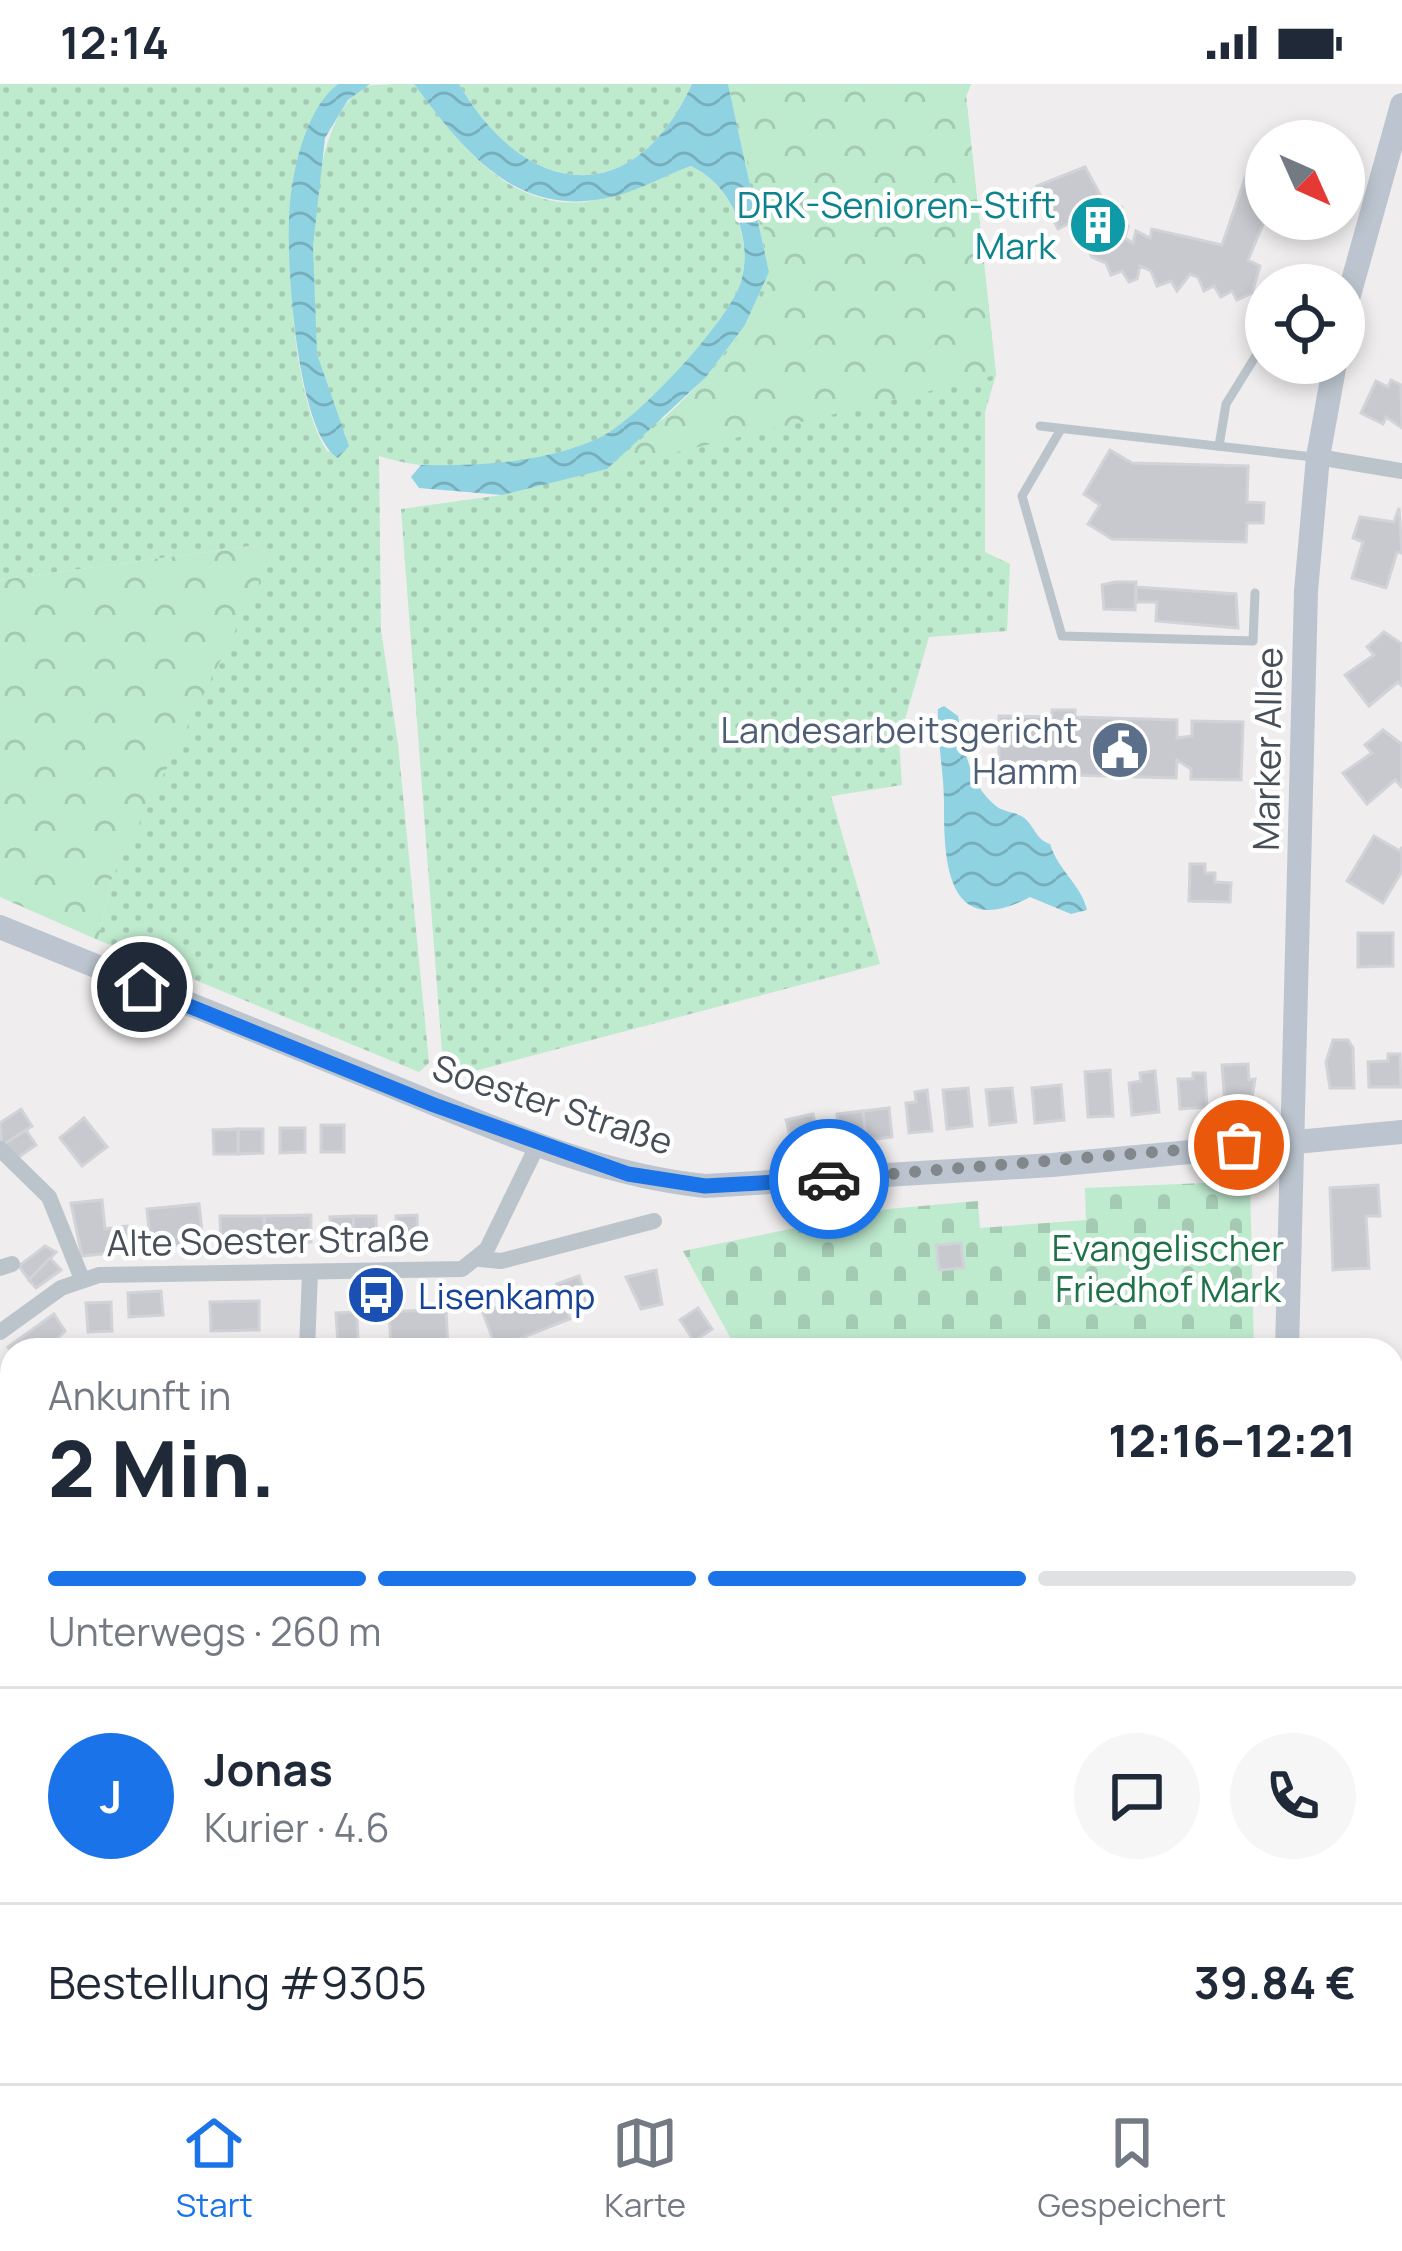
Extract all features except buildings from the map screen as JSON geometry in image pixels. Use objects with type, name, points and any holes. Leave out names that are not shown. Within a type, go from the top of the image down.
[{"type":"main road","points":[[1358,264],[1402,105]]},
{"type":"main road","name":"Marker Allee","points":[[1287,1338],[1306,592],[1318,457],[1331,384]]},
{"type":"main road","name":"Soester Straße","points":[[0,927],[222,1022],[538,1144],[628,1174],[705,1186],[1072,1163],[1402,1132]]},
{"type":"street","points":[[1318,457],[1402,471]]},
{"type":"street","name":"Alte Soester Straße","points":[[0,1332],[82,1279],[462,1269],[480,1259],[538,1144]]},
{"type":"street","points":[[0,1150],[49,1197],[82,1279]]},
{"type":"street","name":"Alte Soester Straße","points":[[480,1259],[501,1261],[654,1221]]},
{"type":"street","points":[[308,1338],[310,1272]]},
{"type":"lane","points":[[1219,446],[1226,404],[1245,373]]},
{"type":"lane","points":[[1040,426],[1318,457]]},
{"type":"lane","points":[[1061,429],[1022,496],[1062,636],[1252,641],[1255,593]]},
{"type":"green space","points":[[0,84],[338,84],[316,112],[302,154],[291,264],[301,375],[328,452],[346,435],[326,387],[314,330],[314,210],[332,131],[347,103],[368,86],[414,84],[470,153],[516,188],[542,198],[571,203],[602,199],[691,166],[717,186],[736,214],[744,265],[733,299],[681,367],[638,410],[602,437],[550,456],[492,466],[432,466],[379,456],[381,630],[398,744],[429,1063],[419,1072],[98,940],[111,880],[268,555],[258,545],[0,580]]},
{"type":"green space","points":[[459,84],[692,84],[668,126],[640,154],[610,171],[578,175],[546,168],[515,150],[486,122]]},
{"type":"green space","points":[[728,84],[971,84],[966,96],[996,375],[985,412],[985,552],[1010,564],[1007,631],[929,637],[899,740],[902,785],[831,796],[880,964],[444,1079],[401,509],[502,495],[667,417],[706,377],[745,325],[769,272]]},
{"type":"green space","points":[[728,84],[971,84],[966,96],[996,375],[607,469],[703,380],[727,353],[762,298],[769,273],[765,236]]},
{"type":"green space","points":[[258,545],[268,555],[259,583],[111,880],[98,940],[0,897],[0,580]]},
{"type":"green space","name":"Evangelischer Friedhof Mark","points":[[1250,1181],[1254,1338],[730,1338],[683,1251],[888,1209],[978,1201],[980,1228],[1086,1220],[1085,1188]]},
{"type":"water","points":[[338,84],[370,84],[348,100],[325,138],[313,246],[317,354],[349,446],[338,458],[324,442],[304,384],[293,310],[289,220],[301,146],[316,110]]},
{"type":"water","points":[[414,84],[459,84],[486,122],[515,150],[546,168],[578,175],[610,171],[640,154],[668,126],[692,84],[728,84],[769,272],[745,325],[706,377],[607,469],[502,495],[419,488],[411,477],[421,465],[536,458],[580,446],[637,411],[680,367],[733,299],[744,265],[736,214],[718,186],[691,166],[602,199],[541,197],[516,187],[471,153]]},
{"type":"water","points":[[944,706],[958,716],[969,765],[987,797],[1002,810],[1023,817],[1050,844],[1087,910],[1071,914],[1030,897],[1002,908],[981,909],[966,902],[955,888],[946,848],[938,721],[938,709]]},
{"type":"way so far","points":[[829,1179],[1094,1161],[1239,1145]]},
{"type":"place","name":"DRK-Senioren-Stift Mark","points":[[1098,225]]},
{"type":"place","name":"Landesarbeitsgericht Hamm","points":[[1120,750]]},
{"type":"place","name":"Lisenkamp","points":[[376,1295]]},
{"type":"route","points":[[142,987],[434,1105],[628,1174],[705,1186],[829,1179]]}]
